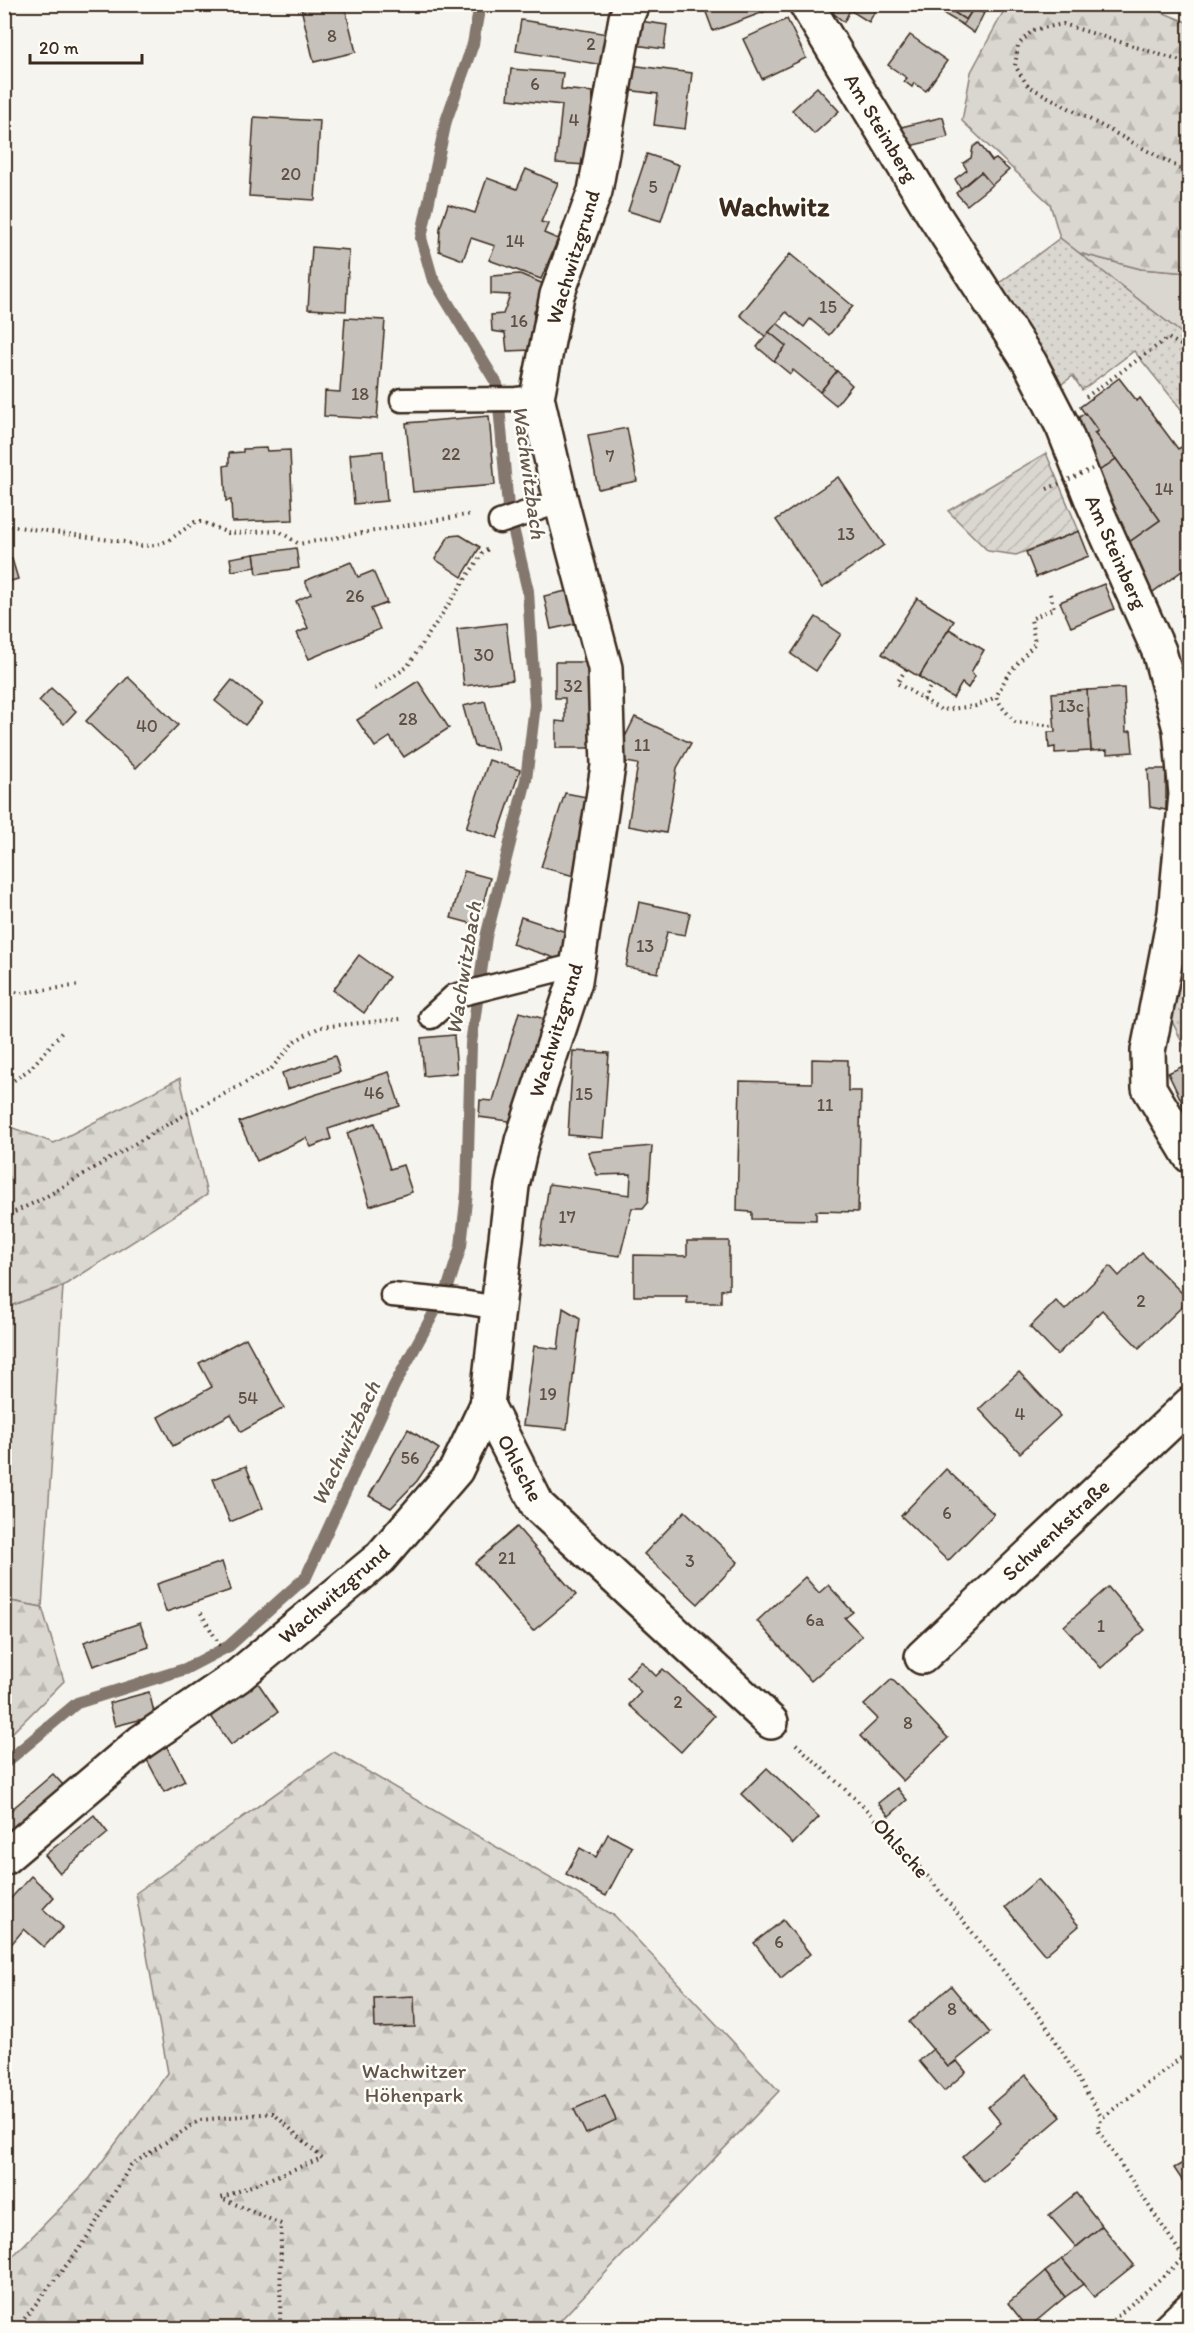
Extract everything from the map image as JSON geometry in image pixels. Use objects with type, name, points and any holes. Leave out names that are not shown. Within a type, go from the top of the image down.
[{"type":"street","name":"Wachwitzgrund","points":[[4,1858],[141,1742],[238,1676],[380,1558],[456,1470],[488,1405],[512,1186],[522,1141],[575,981],[609,766],[605,668],[561,501],[527,398],[557,295],[595,191],[626,18],[632,4]]},
{"type":"street","name":"Am Steinberg","points":[[806,4],[932,212],[1030,363],[1063,428],[1093,503],[1159,651],[1180,729],[1186,794],[1175,913],[1148,1051],[1149,1088],[1190,1156]]},
{"type":"street","name":"Schwenkstraße","points":[[922,1657],[1190,1404]]},
{"type":"street","name":"Ohlsche","points":[[488,1405],[538,1506],[771,1722]]},
{"type":"lane","points":[[402,400],[527,398]]},
{"type":"lane","points":[[510,519],[561,501]]},
{"type":"lane","points":[[431,1017],[454,996],[577,965]]},
{"type":"lane","points":[[392,1295],[456,1301],[498,1308]]},
{"type":"lane","points":[[1163,2328],[1190,2302]]},
{"type":"path","points":[[1190,64],[1063,24],[1032,30],[1018,45],[1015,66],[1028,86],[1174,165],[1190,176]]},
{"type":"path","points":[[1086,396],[1168,338],[1190,350]]},
{"type":"path","points":[[1047,489],[1092,468]]},
{"type":"path","points":[[4,525],[141,546],[157,545],[169,540],[195,522],[202,522],[228,533],[279,531],[299,544],[474,514]]},
{"type":"path","points":[[375,690],[407,667],[489,548]]},
{"type":"path","points":[[906,669],[897,683],[941,710],[976,706],[996,697],[1007,676],[1035,643],[1031,619],[1054,608],[1050,594]]},
{"type":"path","points":[[923,700],[932,685]]},
{"type":"path","points":[[996,697],[1015,722],[1055,726]]},
{"type":"path","points":[[4,990],[21,993],[81,986]]},
{"type":"path","points":[[4,1217],[44,1198],[168,1124],[271,1069],[295,1041],[320,1027],[431,1017]]},
{"type":"path","points":[[4,1087],[30,1069],[63,1031]]},
{"type":"path","points":[[201,1613],[217,1640]]},
{"type":"path","name":"Ohlsche","points":[[771,1722],[863,1806],[925,1873],[1044,2022],[1102,2118],[1097,2129],[1184,2258],[1104,2328]]},
{"type":"path","points":[[1102,2118],[1190,2051]]},
{"type":"path","points":[[17,2328],[83,2244],[131,2166],[200,2120],[273,2113],[322,2158],[221,2198],[280,2224],[280,2328]]},
{"type":"green space","points":[[1007,5],[1144,5],[1189,23],[1189,273],[1141,269],[1079,253],[1060,238],[1050,204],[962,121],[971,72]]},
{"type":"green space","points":[[1060,238],[1189,339],[1189,419],[1134,351],[1082,390],[1073,376],[1059,386],[998,284]]},
{"type":"green space","points":[[1079,253],[1141,269],[1189,273],[1189,339]]},
{"type":"green space","points":[[1046,453],[1079,531],[1016,555],[988,551],[948,511]]},
{"type":"green space","points":[[1189,862],[1189,1056],[1170,1017]]},
{"type":"green space","points":[[180,1078],[207,1195],[63,1286],[5,1308],[5,1125],[54,1143]]},
{"type":"green space","points":[[63,1286],[42,1607],[5,1600],[5,1308]]},
{"type":"green space","points":[[5,1600],[42,1607],[64,1681],[5,1740]]},
{"type":"green space","name":"Wachwitzer Höhenpark","points":[[334,1752],[615,1916],[779,2091],[553,2328],[5,2328],[5,2264],[90,2178],[168,2073],[136,1893]]},
{"type":"building","points":[[300,4],[344,4],[356,52],[314,62]]},
{"type":"building","points":[[703,4],[767,4],[769,10],[713,31]]},
{"type":"building","points":[[837,4],[879,4],[869,22],[850,10],[844,22],[833,13]]},
{"type":"building","points":[[933,4],[941,4],[966,20],[963,25],[932,7]]},
{"type":"building","points":[[941,4],[976,4],[966,20]]},
{"type":"building","points":[[973,9],[984,13],[974,33],[963,25]]},
{"type":"building","points":[[787,19],[806,58],[762,79],[743,39]]},
{"type":"building","points":[[521,20],[614,35],[609,66],[516,51]]},
{"type":"building","points":[[639,21],[667,25],[664,49],[635,45]]},
{"type":"building","points":[[910,35],[947,61],[926,91],[914,83],[912,87],[904,81],[907,78],[888,65]]},
{"type":"building","points":[[630,65],[692,73],[685,129],[654,125],[658,94],[627,90]]},
{"type":"building","points":[[511,69],[563,73],[561,89],[593,92],[586,165],[556,163],[562,105],[508,99]]},
{"type":"building","points":[[817,87],[839,111],[814,134],[792,110]]},
{"type":"building","points":[[254,117],[320,121],[315,200],[249,196]]},
{"type":"building","points":[[943,117],[948,137],[910,146],[901,127]]},
{"type":"building","points":[[979,143],[992,161],[996,159],[1009,170],[992,185],[981,172],[961,189],[955,179],[967,170],[963,163],[971,158],[973,147]]},
{"type":"building","points":[[647,154],[679,165],[661,221],[628,211]]},
{"type":"building","points":[[526,169],[558,183],[541,222],[548,224],[544,233],[558,239],[541,279],[489,260],[495,246],[471,238],[463,260],[439,251],[440,228],[448,204],[475,213],[487,178],[517,189]]},
{"type":"building","points":[[981,172],[992,185],[967,205],[956,193]]},
{"type":"building","points":[[312,247],[349,250],[346,311],[308,309]]},
{"type":"building","points":[[790,254],[853,306],[829,335],[810,319],[804,327],[786,312],[766,337],[740,315]]},
{"type":"building","points":[[520,274],[546,285],[534,312],[532,350],[507,351],[505,333],[492,331],[491,315],[503,314],[510,295],[491,294],[491,276]]},
{"type":"building","points":[[345,318],[385,320],[377,419],[324,416],[325,391],[340,392]]},
{"type":"building","points":[[777,323],[837,371],[820,392],[793,370],[790,374],[774,361],[786,346],[769,332]]},
{"type":"building","points":[[769,332],[786,346],[774,361],[757,347]]},
{"type":"building","points":[[837,371],[852,385],[836,405],[820,392]]},
{"type":"building","points":[[1119,378],[1137,401],[1140,398],[1178,449],[1190,442],[1190,565],[1150,594],[1126,544],[1160,520],[1116,459],[1094,433],[1098,431],[1080,407]]},
{"type":"building","points":[[1085,413],[1098,431],[1094,433],[1116,459],[1095,474],[1077,419]]},
{"type":"building","points":[[489,416],[495,485],[413,492],[406,423]]},
{"type":"building","points":[[627,428],[637,481],[598,489],[588,435]]},
{"type":"building","points":[[266,448],[267,451],[290,450],[293,520],[232,522],[231,500],[226,501],[224,466],[229,465],[229,453],[243,452],[243,449]]},
{"type":"building","points":[[383,451],[387,501],[354,504],[350,454]]},
{"type":"building","points":[[1116,459],[1160,520],[1126,544],[1095,474]]},
{"type":"building","points":[[838,477],[884,545],[822,588],[776,520]]},
{"type":"building","points":[[1079,531],[1089,556],[1036,577],[1026,552]]},
{"type":"building","points":[[460,535],[480,547],[462,577],[435,559],[449,536]]},
{"type":"building","points":[[296,548],[299,568],[257,574],[254,554]]},
{"type":"building","points":[[254,554],[256,567],[232,571],[230,558]]},
{"type":"building","points":[[12,559],[18,579],[4,583],[4,561]]},
{"type":"building","points":[[351,562],[358,577],[373,571],[387,603],[371,609],[380,629],[309,659],[297,633],[308,628],[296,601],[311,594],[305,581]]},
{"type":"building","points":[[1104,584],[1114,609],[1071,627],[1060,602]]},
{"type":"building","points":[[571,590],[579,623],[551,629],[544,596]]},
{"type":"building","points":[[917,598],[954,621],[919,677],[882,654]]},
{"type":"building","points":[[816,617],[841,634],[816,671],[791,654]]},
{"type":"building","points":[[506,623],[513,680],[464,686],[457,629]]},
{"type":"building","points":[[949,629],[984,650],[971,672],[975,676],[968,688],[962,683],[953,698],[919,677]]},
{"type":"building","points":[[555,662],[590,662],[590,748],[556,748],[556,721],[565,722],[565,698],[555,698]]},
{"type":"building","points":[[128,677],[178,725],[136,768],[86,721]]},
{"type":"building","points":[[232,680],[262,704],[245,725],[215,701]]},
{"type":"building","points":[[418,681],[449,728],[404,757],[390,737],[375,747],[357,720]]},
{"type":"building","points":[[51,688],[76,711],[64,724],[39,701]]},
{"type":"building","points":[[1124,688],[1126,732],[1131,731],[1133,752],[1107,754],[1107,750],[1091,751],[1087,690]]},
{"type":"building","points":[[1087,690],[1091,751],[1055,753],[1055,747],[1049,748],[1048,732],[1055,732],[1052,693]]},
{"type":"building","points":[[485,701],[498,750],[474,746],[463,706]]},
{"type":"building","points":[[635,717],[691,743],[677,768],[666,833],[628,826],[638,764],[620,761],[622,743]]},
{"type":"building","points":[[489,760],[520,770],[497,838],[466,828]]},
{"type":"building","points":[[1148,769],[1166,769],[1166,810],[1150,807]]},
{"type":"building","points":[[565,793],[592,798],[576,859],[586,861],[585,879],[541,867]]},
{"type":"building","points":[[464,871],[490,878],[477,925],[451,918]]},
{"type":"building","points":[[639,902],[690,913],[685,935],[667,932],[658,973],[626,967]]},
{"type":"building","points":[[521,917],[572,934],[564,961],[512,944]]},
{"type":"building","points":[[359,955],[389,977],[364,1013],[333,990]]},
{"type":"building","points":[[519,1012],[545,1019],[516,1122],[479,1117],[480,1100],[493,1101]]},
{"type":"building","points":[[454,1035],[457,1073],[424,1076],[421,1038]]},
{"type":"building","points":[[573,1051],[609,1053],[603,1138],[568,1135]]},
{"type":"building","points":[[335,1056],[340,1072],[287,1089],[282,1073]]},
{"type":"building","points":[[812,1059],[848,1060],[848,1091],[861,1091],[858,1212],[816,1211],[816,1220],[752,1219],[752,1212],[737,1211],[740,1081],[812,1083]]},
{"type":"building","points":[[1190,1063],[1190,1119],[1168,1073]]},
{"type":"building","points":[[389,1072],[400,1106],[328,1129],[331,1139],[311,1147],[306,1138],[257,1161],[239,1122],[314,1095]]},
{"type":"building","points":[[375,1123],[390,1169],[403,1165],[412,1192],[370,1206],[347,1133]]},
{"type":"building","points":[[652,1146],[648,1202],[643,1208],[632,1208],[620,1256],[540,1245],[549,1184],[630,1195],[631,1174],[597,1175],[588,1152]]},
{"type":"building","points":[[687,1241],[729,1241],[729,1289],[721,1290],[721,1303],[687,1303],[687,1296],[634,1296],[634,1255],[687,1256]]},
{"type":"building","points":[[1142,1253],[1189,1300],[1139,1348],[1102,1310],[1057,1355],[1030,1327],[1056,1301],[1065,1310],[1110,1266],[1119,1276]]},
{"type":"building","points":[[563,1308],[580,1318],[567,1429],[523,1425],[534,1346],[558,1349]]},
{"type":"building","points":[[246,1338],[284,1408],[241,1432],[231,1414],[173,1446],[158,1417],[212,1387],[199,1363]]},
{"type":"building","points":[[1019,1372],[1060,1416],[1020,1453],[979,1409]]},
{"type":"building","points":[[408,1429],[439,1449],[417,1481],[391,1508],[369,1496]]},
{"type":"building","points":[[246,1466],[263,1508],[230,1522],[213,1479]]},
{"type":"building","points":[[946,1469],[994,1514],[948,1561],[901,1516]]},
{"type":"building","points":[[685,1511],[738,1562],[698,1604],[644,1554]]},
{"type":"building","points":[[517,1527],[576,1595],[533,1631],[475,1563]]},
{"type":"building","points":[[222,1562],[231,1590],[166,1612],[157,1584]]},
{"type":"building","points":[[805,1577],[819,1593],[828,1585],[853,1612],[845,1618],[862,1636],[811,1681],[757,1621]]},
{"type":"building","points":[[1108,1587],[1145,1630],[1101,1668],[1064,1626]]},
{"type":"building","points":[[140,1623],[149,1647],[93,1666],[84,1642]]},
{"type":"building","points":[[641,1661],[656,1676],[663,1669],[714,1716],[681,1752],[629,1705],[641,1692],[626,1677]]},
{"type":"building","points":[[892,1679],[948,1738],[903,1781],[860,1736],[878,1719],[864,1705]]},
{"type":"building","points":[[258,1683],[278,1712],[231,1745],[211,1716]]},
{"type":"building","points":[[149,1692],[155,1716],[115,1726],[109,1703]]},
{"type":"building","points":[[165,1743],[185,1781],[164,1792],[144,1754]]},
{"type":"building","points":[[767,1768],[819,1817],[793,1844],[741,1794]]},
{"type":"building","points":[[53,1774],[66,1788],[9,1838],[4,1833],[4,1816]]},
{"type":"building","points":[[897,1788],[907,1800],[889,1816],[878,1803]]},
{"type":"building","points":[[94,1815],[108,1833],[60,1873],[45,1855]]},
{"type":"building","points":[[608,1834],[632,1847],[606,1896],[566,1874],[580,1848],[596,1857]]},
{"type":"building","points":[[31,1876],[54,1897],[43,1909],[63,1927],[44,1947],[24,1929],[9,1947],[4,1943],[4,1906]]},
{"type":"building","points":[[1038,1879],[1079,1926],[1045,1955],[1005,1907]]},
{"type":"building","points":[[783,1920],[810,1954],[781,1978],[754,1943]]},
{"type":"building","points":[[951,1986],[990,2033],[948,2067],[909,2022]]},
{"type":"building","points":[[414,1996],[415,2027],[375,2028],[374,1998]]},
{"type":"building","points":[[933,2049],[948,2067],[957,2061],[966,2072],[944,2091],[919,2061]]},
{"type":"building","points":[[1026,2075],[1061,2117],[984,2182],[962,2157],[1001,2123],[988,2107]]},
{"type":"building","points":[[605,2095],[616,2120],[586,2134],[574,2109]]},
{"type":"building","points":[[1190,2159],[1190,2192],[1174,2168]]},
{"type":"building","points":[[1076,2193],[1102,2226],[1076,2247],[1049,2215]]},
{"type":"building","points":[[1102,2226],[1134,2265],[1094,2297],[1062,2259]]},
{"type":"building","points":[[1062,2259],[1083,2284],[1065,2297],[1045,2272]]},
{"type":"building","points":[[1045,2272],[1065,2297],[1028,2328],[1008,2303]]},
{"type":"waterway","name":"Wachwitzbach","points":[[4,1764],[77,1703],[185,1669],[229,1646],[306,1577],[394,1386],[448,1287],[461,1246],[467,1192],[471,1044],[486,937],[526,780],[535,705],[528,591],[508,507],[497,384],[432,277],[421,238],[446,121],[473,44],[480,4]]},
{"type":"district","name":"Wachwitz","points":[[774,207]]}]
